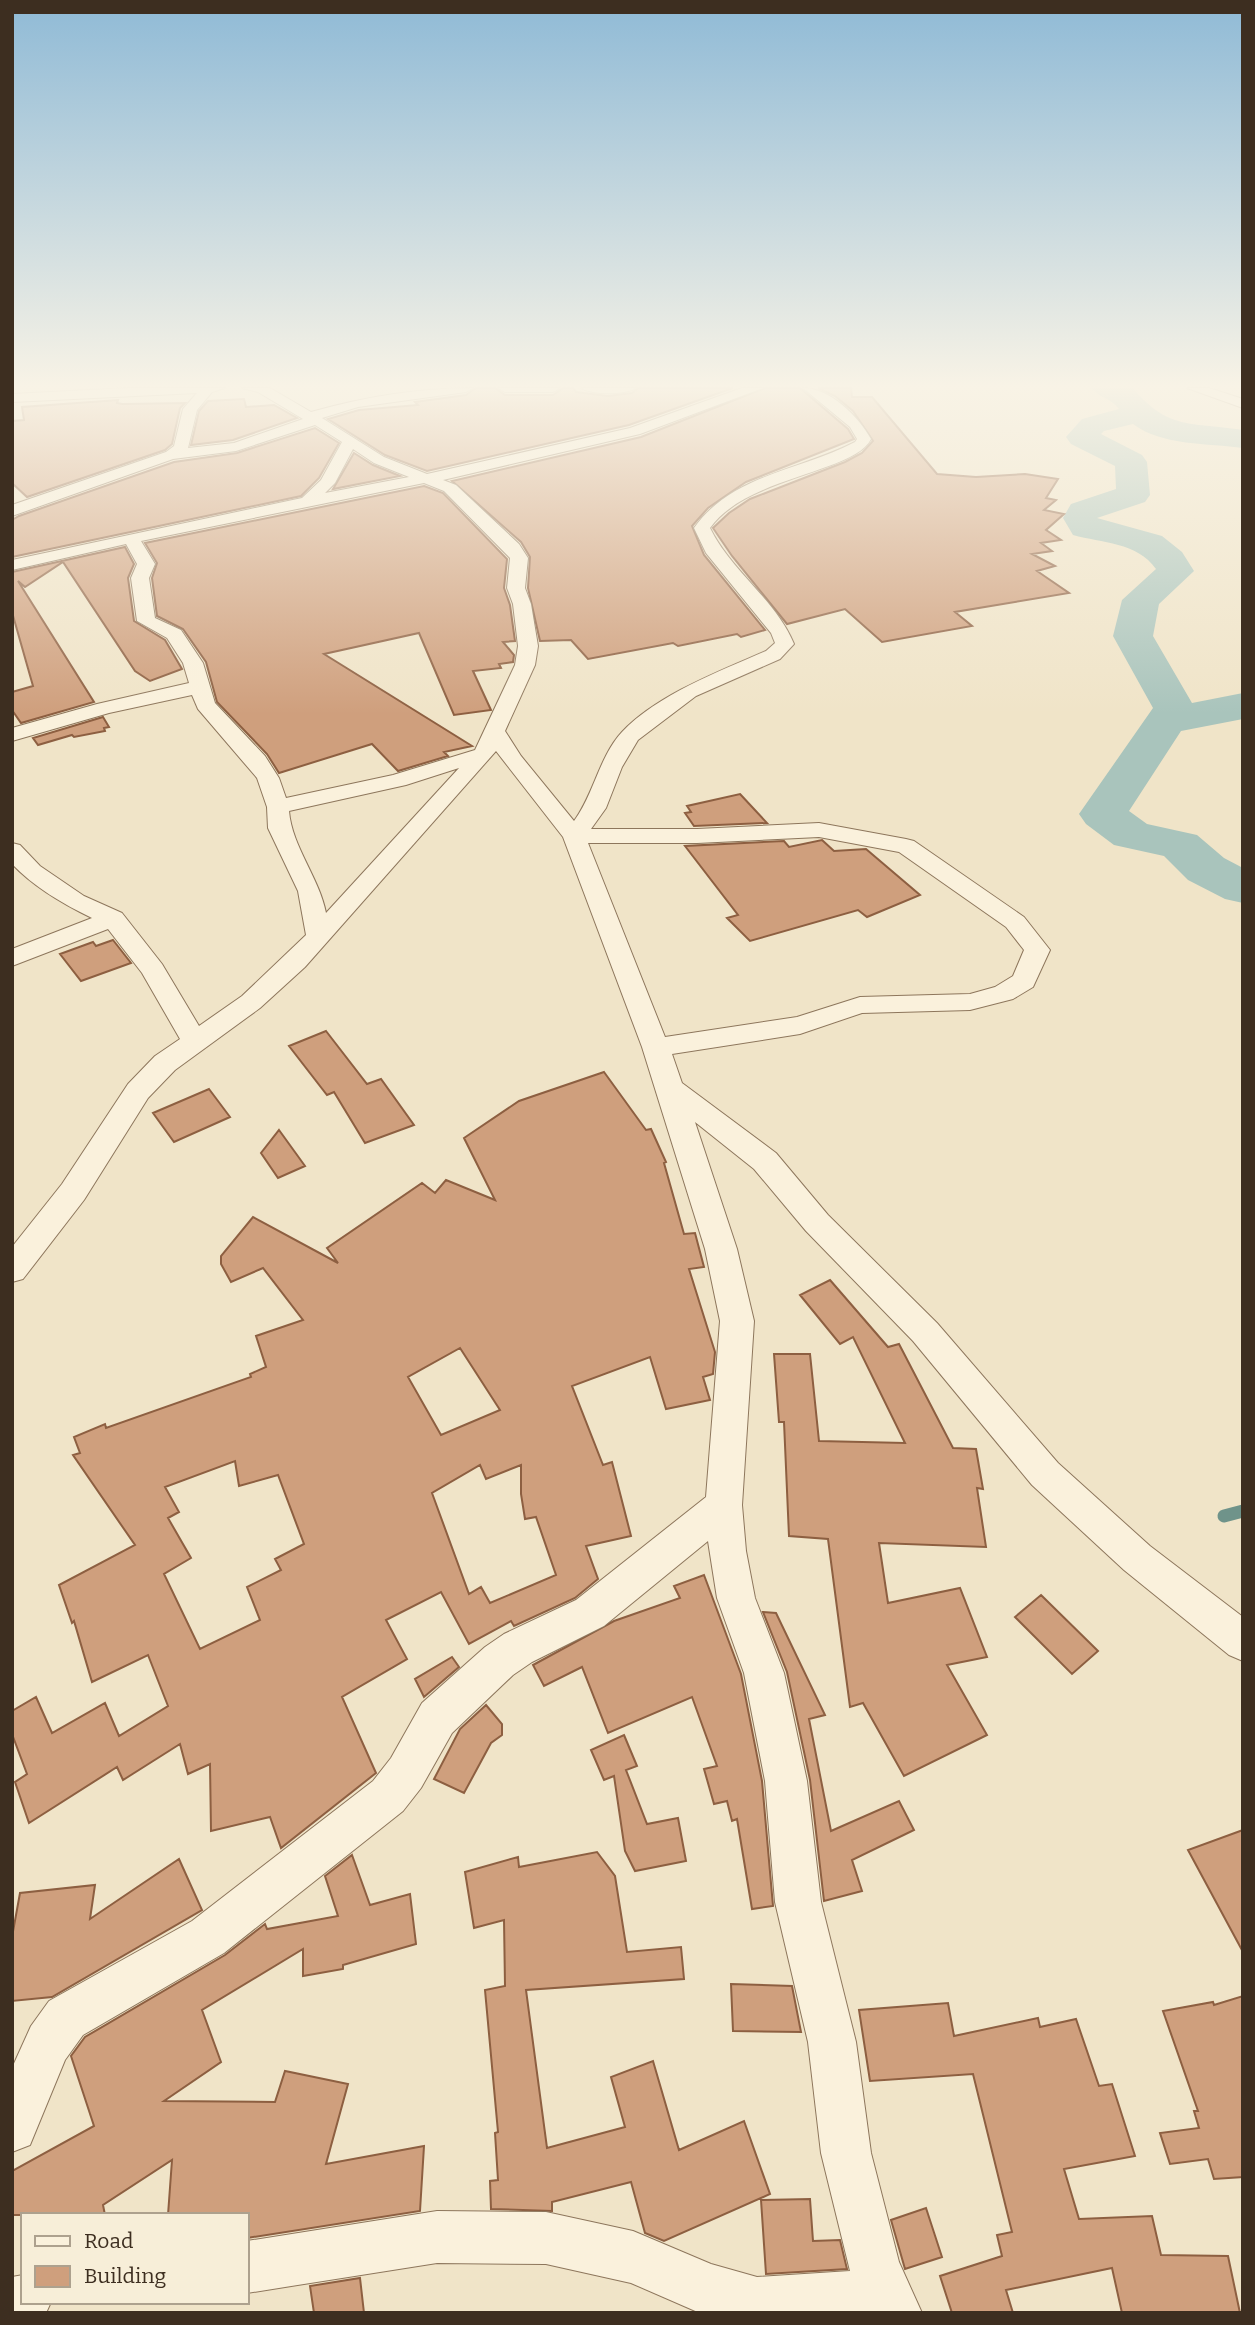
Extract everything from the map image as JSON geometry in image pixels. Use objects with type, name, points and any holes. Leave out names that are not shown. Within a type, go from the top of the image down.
[{"type":"street","points":[[12,511],[49,496]]},
{"type":"street","points":[[307,501],[312,496]]},
{"type":"street","points":[[12,565],[330,496]]},
{"type":"street","points":[[12,1269],[74,1192],[138,1091],[165,1063],[251,1002],[296,961],[490,743],[526,665],[528,646],[522,604],[516,588],[519,558],[458,496]]},
{"type":"street","points":[[574,836],[595,808],[611,767],[630,736],[689,692],[774,655],[785,644],[780,632],[712,549],[702,528],[708,516],[735,496]]},
{"type":"street","points":[[132,539],[146,564],[140,578],[146,621],[174,634],[193,663],[205,705],[257,761],[278,807],[279,828],[310,891],[318,935]]},
{"type":"street","points":[[12,735],[104,708],[199,687]]},
{"type":"street","points":[[248,2267],[437,2237],[545,2238],[633,2257],[709,2290],[757,2304],[891,2304],[874,2266],[846,2153],[832,2042],[798,1902],[786,1781],[764,1673],[736,1598],[727,1551],[724,1505],[737,1321],[721,1249],[656,1048],[574,836],[512,759],[490,743]]},
{"type":"street","points":[[278,807],[398,780],[490,743]]},
{"type":"street","points":[[574,836],[697,836],[819,830],[906,846],[1015,922],[1037,950],[1024,981],[1004,993],[970,1002],[860,1006],[800,1025],[656,1048]]},
{"type":"street","points":[[12,850],[32,871],[75,901],[113,918],[153,970],[194,1041]]},
{"type":"street","points":[[12,958],[113,918]]},
{"type":"street","points":[[669,1088],[765,1161],[817,1223],[925,1332],[1045,1474],[1137,1558],[1243,1642]]},
{"type":"street","points":[[12,2127],[22,2111],[37,2062],[49,2036],[66,2018],[208,1937],[235,1918],[388,1796],[406,1773],[437,1718],[499,1661],[518,1648],[590,1613],[724,1505]]},
{"type":"building","points":[[75,496],[299,496],[12,557],[12,520]]},
{"type":"building","points":[[373,496],[446,496],[507,559],[504,588],[510,605],[515,641],[503,642],[514,655],[513,662],[499,664],[501,668],[473,671],[491,710],[454,715],[419,633],[324,654],[472,746],[444,752],[448,756],[398,771],[372,744],[279,773],[267,754],[217,702],[206,662],[183,629],[157,616],[152,578],[157,563],[145,543]]},
{"type":"building","points":[[470,496],[725,496],[708,508],[692,526],[704,555],[765,630],[741,637],[737,634],[678,646],[673,643],[588,659],[571,640],[540,641],[528,588],[530,557],[521,542]]},
{"type":"building","points":[[756,496],[1047,496],[1056,500],[1044,510],[1064,514],[1046,530],[1061,540],[1041,543],[1052,551],[1032,554],[1055,566],[1037,571],[1069,593],[955,612],[972,626],[882,642],[845,609],[787,624],[713,528]]},
{"type":"building","points":[[125,547],[134,564],[128,578],[134,621],[165,640],[182,669],[150,681],[135,671],[63,562],[25,587],[18,581],[94,702],[21,723],[12,710],[12,692],[33,686],[12,612],[12,572]]},
{"type":"building","points":[[103,717],[109,727],[104,728],[105,731],[74,737],[72,735],[38,745],[33,738]]},
{"type":"building","points":[[740,794],[767,823],[694,826],[685,813],[691,812],[687,806]]},
{"type":"building","points":[[822,840],[834,851],[866,849],[920,895],[867,917],[858,910],[750,941],[727,918],[738,915],[685,846],[784,841],[789,847]]},
{"type":"building","points":[[113,940],[131,963],[81,981],[60,954],[93,942],[96,946]]},
{"type":"building","points":[[326,1031],[367,1084],[381,1079],[414,1125],[365,1143],[334,1092],[327,1095],[289,1046]]},
{"type":"building","points":[[604,1072],[646,1130],[651,1129],[666,1162],[664,1163],[684,1234],[695,1233],[704,1267],[689,1269],[715,1352],[713,1374],[703,1377],[710,1400],[666,1409],[650,1357],[572,1386],[603,1465],[612,1462],[631,1536],[586,1546],[598,1579],[575,1598],[514,1626],[511,1621],[469,1644],[441,1592],[386,1620],[407,1659],[342,1697],[376,1773],[281,1848],[270,1817],[211,1831],[210,1764],[188,1774],[180,1744],[123,1780],[117,1767],[29,1823],[15,1782],[27,1774],[12,1734],[12,1711],[36,1697],[52,1733],[105,1703],[119,1736],[168,1706],[148,1655],[92,1682],[74,1621],[72,1623],[59,1585],[135,1545],[73,1455],[80,1453],[74,1437],[105,1424],[106,1428],[251,1377],[250,1374],[266,1367],[256,1336],[303,1320],[263,1268],[231,1282],[221,1264],[221,1256],[253,1217],[338,1263],[327,1248],[422,1183],[435,1193],[446,1180],[495,1200],[464,1138],[519,1101]],"holes":[[[460,1348],[500,1410],[441,1435],[408,1377]],[[235,1461],[239,1486],[278,1475],[304,1544],[275,1559],[281,1570],[247,1587],[260,1620],[200,1649],[164,1574],[191,1558],[168,1518],[179,1512],[165,1487]],[[480,1465],[486,1479],[521,1465],[521,1494],[525,1519],[536,1517],[556,1575],[490,1603],[481,1587],[469,1594],[432,1493]]]},
{"type":"building","points":[[209,1089],[230,1117],[174,1142],[153,1113]]},
{"type":"building","points":[[279,1130],[305,1166],[278,1178],[261,1153]]},
{"type":"building","points":[[830,1280],[888,1347],[899,1344],[953,1448],[976,1449],[983,1489],[977,1488],[986,1547],[879,1543],[888,1603],[960,1588],[987,1657],[947,1665],[987,1735],[904,1776],[863,1703],[850,1707],[828,1539],[789,1536],[784,1422],[779,1422],[774,1354],[810,1354],[819,1441],[905,1443],[853,1337],[840,1344],[800,1295]]},
{"type":"building","points":[[704,1575],[741,1674],[762,1781],[773,1906],[752,1909],[737,1819],[732,1821],[727,1801],[714,1804],[704,1769],[717,1766],[692,1697],[608,1733],[582,1667],[544,1686],[533,1665],[614,1621],[680,1598],[674,1586]]},
{"type":"building","points":[[1041,1595],[1098,1651],[1072,1674],[1015,1617]]},
{"type":"building","points":[[763,1612],[776,1613],[825,1715],[809,1719],[831,1831],[899,1801],[914,1830],[852,1860],[862,1891],[824,1901],[810,1780],[787,1672]]},
{"type":"building","points":[[452,1657],[459,1667],[424,1697],[415,1679]]},
{"type":"building","points":[[486,1705],[502,1724],[502,1735],[491,1743],[464,1793],[434,1779],[460,1729]]},
{"type":"building","points":[[624,1735],[637,1766],[626,1770],[647,1824],[678,1818],[686,1861],[635,1871],[625,1851],[614,1776],[604,1780],[591,1750]]},
{"type":"building","points":[[1243,1830],[1243,1952],[1188,1850]]},
{"type":"building","points":[[597,1852],[615,1876],[627,1952],[681,1947],[684,1979],[526,1990],[547,2148],[625,2127],[611,2077],[653,2061],[679,2150],[744,2121],[770,2194],[664,2241],[645,2233],[631,2182],[552,2202],[552,2211],[491,2209],[490,2181],[498,2180],[495,2133],[498,2132],[485,1990],[505,1986],[504,1920],[474,1928],[465,1872],[518,1857],[519,1867]]},
{"type":"building","points":[[352,1855],[370,1905],[410,1894],[416,1944],[343,1965],[343,1969],[303,1976],[303,1949],[202,2010],[221,2062],[164,2101],[275,2102],[285,2071],[348,2084],[326,2164],[424,2146],[420,2211],[248,2238],[248,2213],[168,2213],[172,2160],[103,2205],[105,2213],[12,2215],[12,2171],[94,2126],[71,2056],[85,2037],[225,1955],[265,1924],[267,1929],[338,1916],[325,1876]]},
{"type":"building","points":[[179,1859],[202,1910],[52,1997],[12,2001],[12,1937],[20,1893],[95,1885],[90,1919]]},
{"type":"building","points":[[731,1984],[792,1986],[801,2032],[733,2031]]},
{"type":"building","points":[[1243,1996],[1243,2177],[1214,2179],[1208,2159],[1170,2164],[1160,2133],[1199,2128],[1194,2111],[1198,2111],[1163,2011],[1213,2002],[1214,2005]]},
{"type":"building","points":[[948,2003],[954,2036],[1038,2018],[1040,2027],[1076,2019],[1099,2086],[1112,2084],[1135,2156],[1064,2169],[1079,2219],[1152,2216],[1161,2255],[1228,2256],[1240,2313],[1122,2313],[1112,2268],[1006,2290],[1013,2313],[952,2313],[940,2276],[1002,2256],[997,2235],[1012,2232],[973,2074],[870,2081],[859,2010]]},
{"type":"building","points":[[810,2199],[813,2241],[840,2240],[847,2269],[766,2274],[761,2200]]},
{"type":"building","points":[[926,2208],[942,2257],[905,2269],[891,2220]]},
{"type":"building","points":[[360,2278],[364,2313],[314,2313],[310,2286]]},
{"type":"waterway","points":[[1128,496],[1083,511],[1080,518],[1085,528],[1125,535],[1160,550],[1176,571],[1141,600],[1133,636],[1174,708],[1165,721]]},
{"type":"waterway","points":[[1165,721],[1243,706]]},
{"type":"waterway","points":[[1165,721],[1103,814],[1131,835],[1180,845],[1206,869],[1243,888]]},
{"type":"waterway","points":[[1224,1516],[1243,1511]]}]
